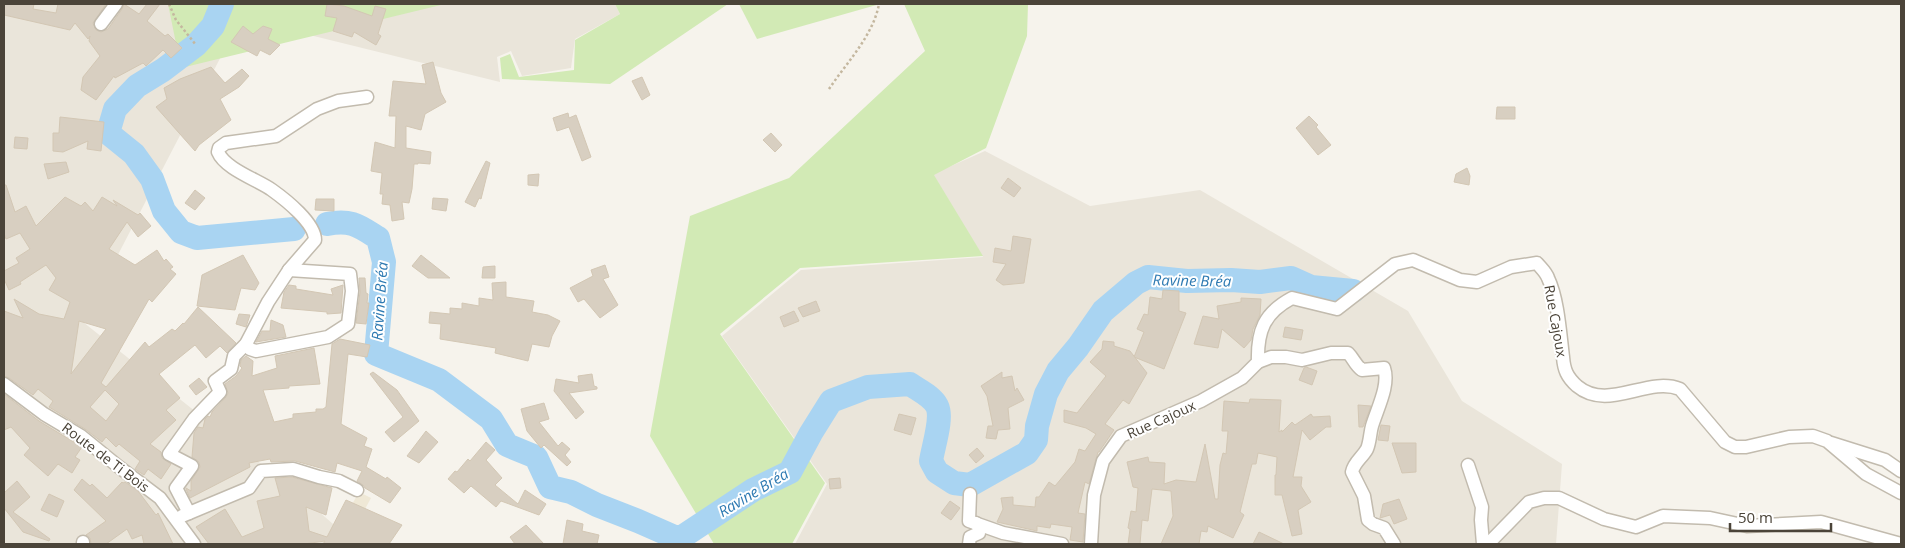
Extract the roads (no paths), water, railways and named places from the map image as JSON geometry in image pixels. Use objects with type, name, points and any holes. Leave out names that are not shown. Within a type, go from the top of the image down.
[{"type":"street","points":[[101,24],[116,4]]},
{"type":"street","points":[[189,513],[176,488],[192,466],[168,454],[183,432],[220,392],[215,381],[231,370],[234,356],[246,344],[268,302],[289,270],[314,243],[315,237],[305,220],[273,191],[227,163],[219,156],[219,148],[226,143],[276,136],[318,109],[338,101],[367,97]]},
{"type":"street","name":"Rue Cajoux","points":[[1091,544],[1094,495],[1102,461],[1121,436],[1201,401],[1242,378],[1258,362],[1257,344],[1265,319],[1278,306],[1292,298],[1337,309],[1395,264],[1413,260],[1460,280],[1477,282],[1511,267],[1537,262],[1548,278],[1557,310],[1563,360],[1568,378],[1585,392],[1606,396],[1636,392],[1658,385],[1671,386],[1680,389],[1725,442],[1735,447],[1746,447],[1789,437],[1813,436],[1827,441],[1866,474],[1901,494]]},
{"type":"street","points":[[246,344],[250,349],[256,351],[328,337],[348,324],[352,291],[350,274],[289,270]]},
{"type":"street","points":[[1258,362],[1271,357],[1286,356],[1302,360],[1339,352],[1348,353],[1353,359],[1355,366],[1362,370],[1384,368],[1386,373],[1383,390],[1366,451],[1354,464],[1352,472],[1361,488],[1368,520],[1384,528],[1394,544]]},
{"type":"street","name":"Route de Ti Bois","points":[[4,384],[44,414],[81,436],[160,498],[194,544]]},
{"type":"street","points":[[1827,441],[1885,460],[1901,471]]},
{"type":"street","points":[[1468,465],[1482,507],[1483,544]]},
{"type":"street","points":[[175,519],[249,488],[262,471],[293,468],[319,478],[339,481],[357,490]]},
{"type":"street","points":[[970,494],[969,521],[1004,533],[1062,544]]},
{"type":"street","points":[[1488,544],[1528,502],[1544,498],[1559,498],[1604,519],[1636,527],[1664,516],[1710,518],[1747,526],[1822,522],[1901,544]]},
{"type":"street","points":[[969,544],[970,537],[979,534],[979,528],[976,524]]},
{"type":"waterway","name":"Ravine Bréa","points":[[222,4],[213,26],[196,45],[163,70],[137,86],[115,109],[108,133],[134,154],[152,179],[164,211],[181,232],[197,238],[294,229]]},
{"type":"waterway","name":"Ravine Bréa","points":[[327,224],[349,223],[378,238],[384,262],[376,354],[439,380],[491,419],[507,445],[536,457],[550,487],[571,492],[597,505],[679,539],[753,490],[790,472],[831,401],[868,387],[910,384],[932,399],[939,411],[939,418],[931,461],[937,472],[954,483],[970,485],[1027,453],[1036,440],[1037,426],[1046,394],[1058,371],[1078,347],[1103,311],[1136,283],[1148,277],[1187,281],[1231,280],[1260,282],[1291,278],[1311,287],[1353,291]]}]
